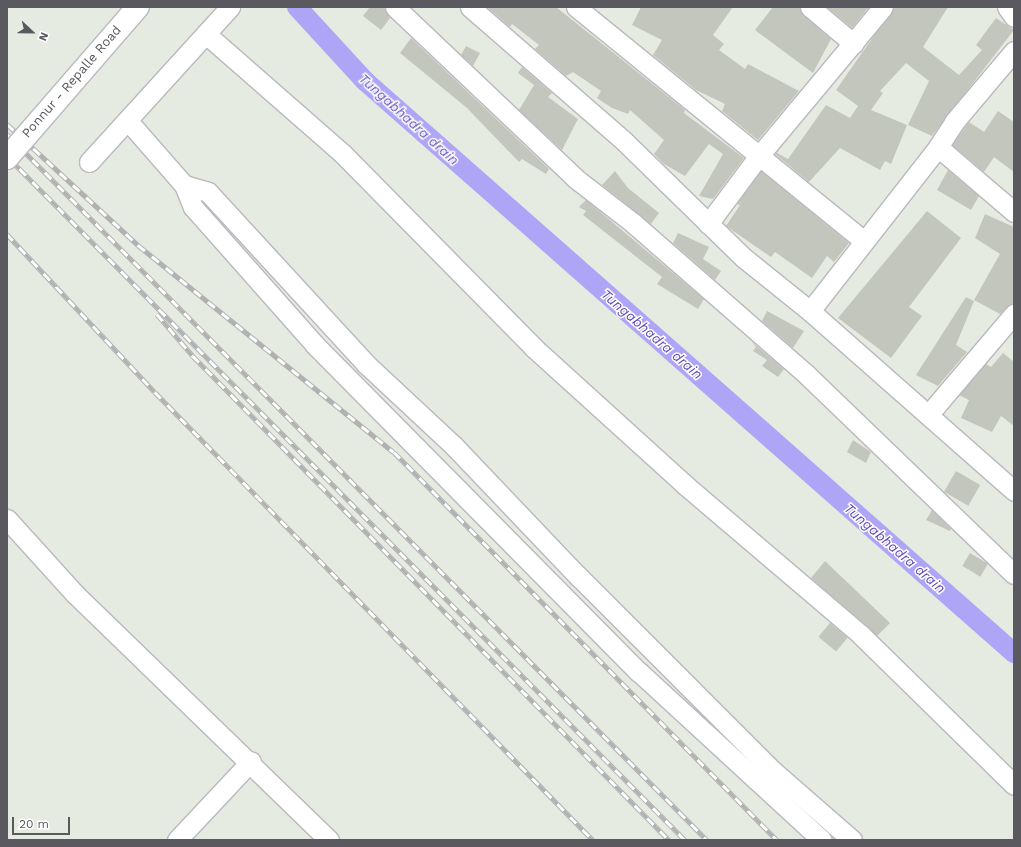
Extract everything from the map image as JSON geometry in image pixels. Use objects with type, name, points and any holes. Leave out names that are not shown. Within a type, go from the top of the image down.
[{"type":"main road","name":"Ponnur - Repalle Road","points":[[7,158],[138,7]]},
{"type":"street","points":[[89,162],[128,121],[230,7]]},
{"type":"street","points":[[395,7],[575,178],[633,223],[818,385],[1014,574]]},
{"type":"street","points":[[470,7],[624,141],[708,224],[810,311],[1014,491]]},
{"type":"street","points":[[576,7],[758,157],[864,241]]},
{"type":"street","points":[[810,7],[854,44]]},
{"type":"street","points":[[708,224],[758,157],[854,44],[883,7]]},
{"type":"street","points":[[1007,7],[1014,17]]},
{"type":"street","points":[[206,34],[343,154],[532,347],[684,485],[861,635],[1014,785]]},
{"type":"street","points":[[810,311],[938,147],[954,122],[1014,51]]},
{"type":"street","points":[[128,121],[184,185],[193,207],[301,330],[543,575],[768,794],[822,840]]},
{"type":"street","points":[[938,147],[1014,212]]},
{"type":"street","points":[[184,185],[208,192],[366,364],[442,434],[561,559],[783,779],[852,840]]},
{"type":"street","points":[[301,330],[319,314]]},
{"type":"street","points":[[928,415],[1014,314]]},
{"type":"street","points":[[421,453],[442,434]]},
{"type":"street","points":[[7,519],[75,594],[250,761],[329,840]]},
{"type":"street","points":[[543,575],[561,559]]},
{"type":"street","points":[[177,840],[250,761]]},
{"type":"street","points":[[768,794],[783,779]]},
{"type":"building","points":[[370,7],[384,7],[390,18],[381,30],[363,16]]},
{"type":"building","points":[[487,7],[556,7],[685,110],[684,113],[744,158],[713,199],[699,196],[723,154],[709,144],[685,176],[664,164],[654,154],[664,140],[630,110],[628,114],[612,108],[597,98],[601,91],[573,72],[566,76],[535,49],[539,45],[512,24],[510,27]]},
{"type":"building","points":[[641,7],[733,7],[713,35],[724,44],[719,50],[745,69],[748,64],[799,91],[758,140],[722,111],[725,104],[696,90],[653,55],[662,40],[632,25]]},
{"type":"building","points":[[773,7],[799,7],[803,15],[831,39],[813,73],[755,30]]},
{"type":"building","points":[[827,7],[869,7],[852,28]]},
{"type":"building","points":[[894,7],[948,7],[923,47],[959,75],[982,50],[976,45],[996,18],[1014,30],[932,136],[908,125],[929,81],[906,63],[880,91],[883,93],[871,110],[907,125],[891,164],[885,161],[880,170],[840,148],[809,182],[775,154],[780,148],[777,153],[788,159],[826,105],[850,118],[858,106],[836,90]]},
{"type":"building","points":[[411,38],[549,169],[546,174],[522,159],[519,162],[467,108],[400,53]]},
{"type":"building","points":[[466,46],[480,53],[473,66],[461,55]]},
{"type":"building","points":[[522,67],[552,93],[548,97],[578,119],[562,150],[519,110],[534,85],[518,73]]},
{"type":"building","points":[[998,111],[1014,122],[1014,172],[994,157],[984,172],[952,145],[969,122],[984,132]]},
{"type":"building","points":[[948,170],[979,196],[971,210],[937,190]]},
{"type":"building","points":[[615,171],[628,188],[659,213],[651,224],[602,185]]},
{"type":"building","points":[[761,171],[849,243],[834,262],[827,256],[812,278],[775,252],[771,257],[726,226],[740,205],[737,204]]},
{"type":"building","points":[[586,200],[704,299],[698,309],[657,284],[662,277],[583,215],[586,211],[579,207]]},
{"type":"building","points":[[927,211],[961,238],[909,307],[922,316],[891,358],[838,318]]},
{"type":"building","points":[[985,214],[1014,227],[1014,303],[1000,314],[974,300],[1000,254],[975,238]]},
{"type":"building","points":[[678,233],[709,247],[703,259],[721,271],[715,280],[673,243]]},
{"type":"building","points":[[966,297],[974,301],[956,345],[967,352],[938,386],[916,375]]},
{"type":"building","points":[[767,311],[804,331],[793,348],[762,321]]},
{"type":"building","points":[[752,342],[784,369],[778,377],[762,366],[767,360],[753,351],[756,347]]},
{"type":"building","points":[[1003,353],[1014,362],[1014,426],[1001,416],[992,432],[961,418],[969,400],[959,395],[986,364],[991,367]]},
{"type":"building","points":[[853,440],[871,452],[866,463],[847,452]]},
{"type":"building","points":[[956,471],[980,485],[968,506],[944,492]]},
{"type":"building","points":[[932,510],[951,529],[950,531],[926,520]]},
{"type":"building","points":[[970,553],[988,564],[980,577],[962,566]]},
{"type":"building","points":[[825,561],[890,623],[877,636],[811,578]]},
{"type":"building","points":[[830,623],[848,638],[836,652],[818,637]]},
{"type":"waterway","name":"Tungabhadra drain","points":[[297,7],[365,81],[1014,653]]},
{"type":"railway","points":[[7,124],[138,245],[394,452],[777,840]]},
{"type":"railway","points":[[7,134],[707,840]]},
{"type":"railway","points":[[7,156],[685,840]]},
{"type":"railway","points":[[7,234],[155,392],[593,840]]},
{"type":"railway","points":[[157,314],[193,356],[669,840]]}]
